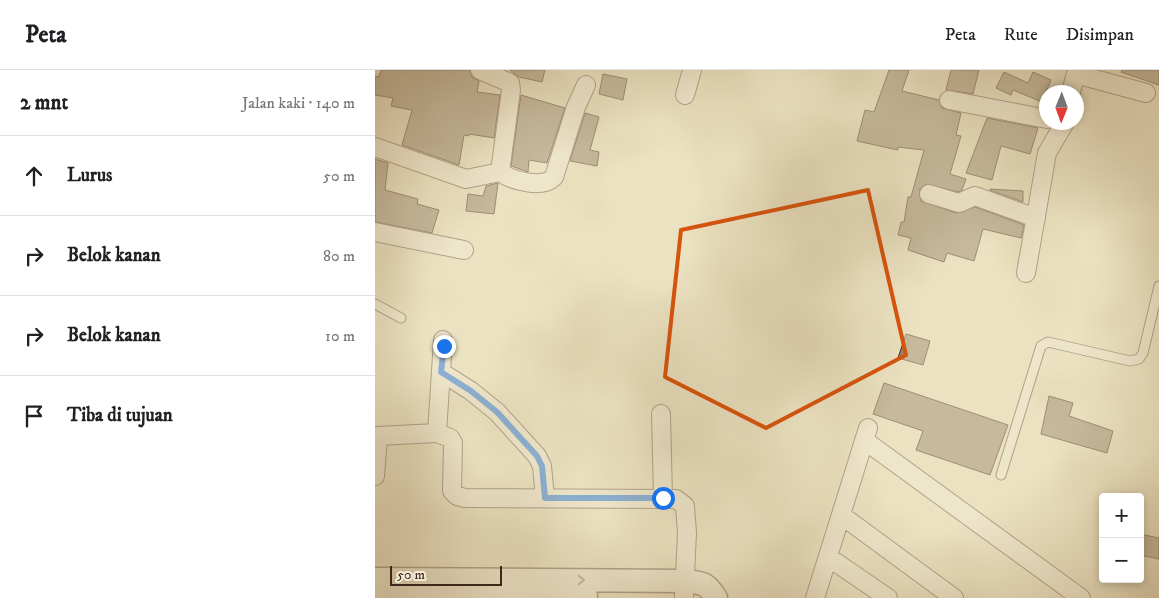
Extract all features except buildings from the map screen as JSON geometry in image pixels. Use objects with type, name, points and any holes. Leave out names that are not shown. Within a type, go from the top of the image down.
[{"type":"street","points":[[479,70],[510,83],[511,90],[500,172]]},
{"type":"street","points":[[685,95],[691,70]]},
{"type":"street","points":[[1073,85],[1076,72],[1146,93]]},
{"type":"street","points":[[375,147],[465,179],[500,172],[514,179],[546,182],[553,179],[576,107],[586,85]]},
{"type":"street","points":[[949,100],[1039,118]]},
{"type":"street","points":[[1026,273],[1047,153],[1056,130]]},
{"type":"street","points":[[929,194],[959,203],[975,196],[1036,218]]},
{"type":"street","points":[[375,232],[463,250]]},
{"type":"street","points":[[437,432],[443,340]]},
{"type":"street","points":[[441,372],[471,391],[497,412],[537,456],[542,466],[545,498]]},
{"type":"street","points":[[661,414],[663,498]]},
{"type":"street","points":[[375,476],[378,436],[437,432],[450,438],[453,444],[452,491],[457,496],[676,499],[685,506],[689,592]]},
{"type":"street","points":[[815,598],[866,434],[1081,598]]},
{"type":"street","points":[[841,515],[954,598]]},
{"type":"street","points":[[828,557],[888,598]]},
{"type":"street","points":[[375,579],[543,588],[689,592],[701,583],[709,586],[716,598]]},
{"type":"street","points":[[375,596],[543,588]]},
{"type":"lane","points":[[1001,474],[1041,346],[1048,342],[1130,361],[1139,359],[1143,353],[1159,286]]},
{"type":"lane","points":[[375,304],[401,318]]},
{"type":"highlighted area","points":[[868,190],[906,355],[766,428],[665,377],[681,230]]},
{"type":"route","points":[[444,346],[441,372],[471,391],[497,412],[537,456],[542,466],[545,498],[663,498]]}]
